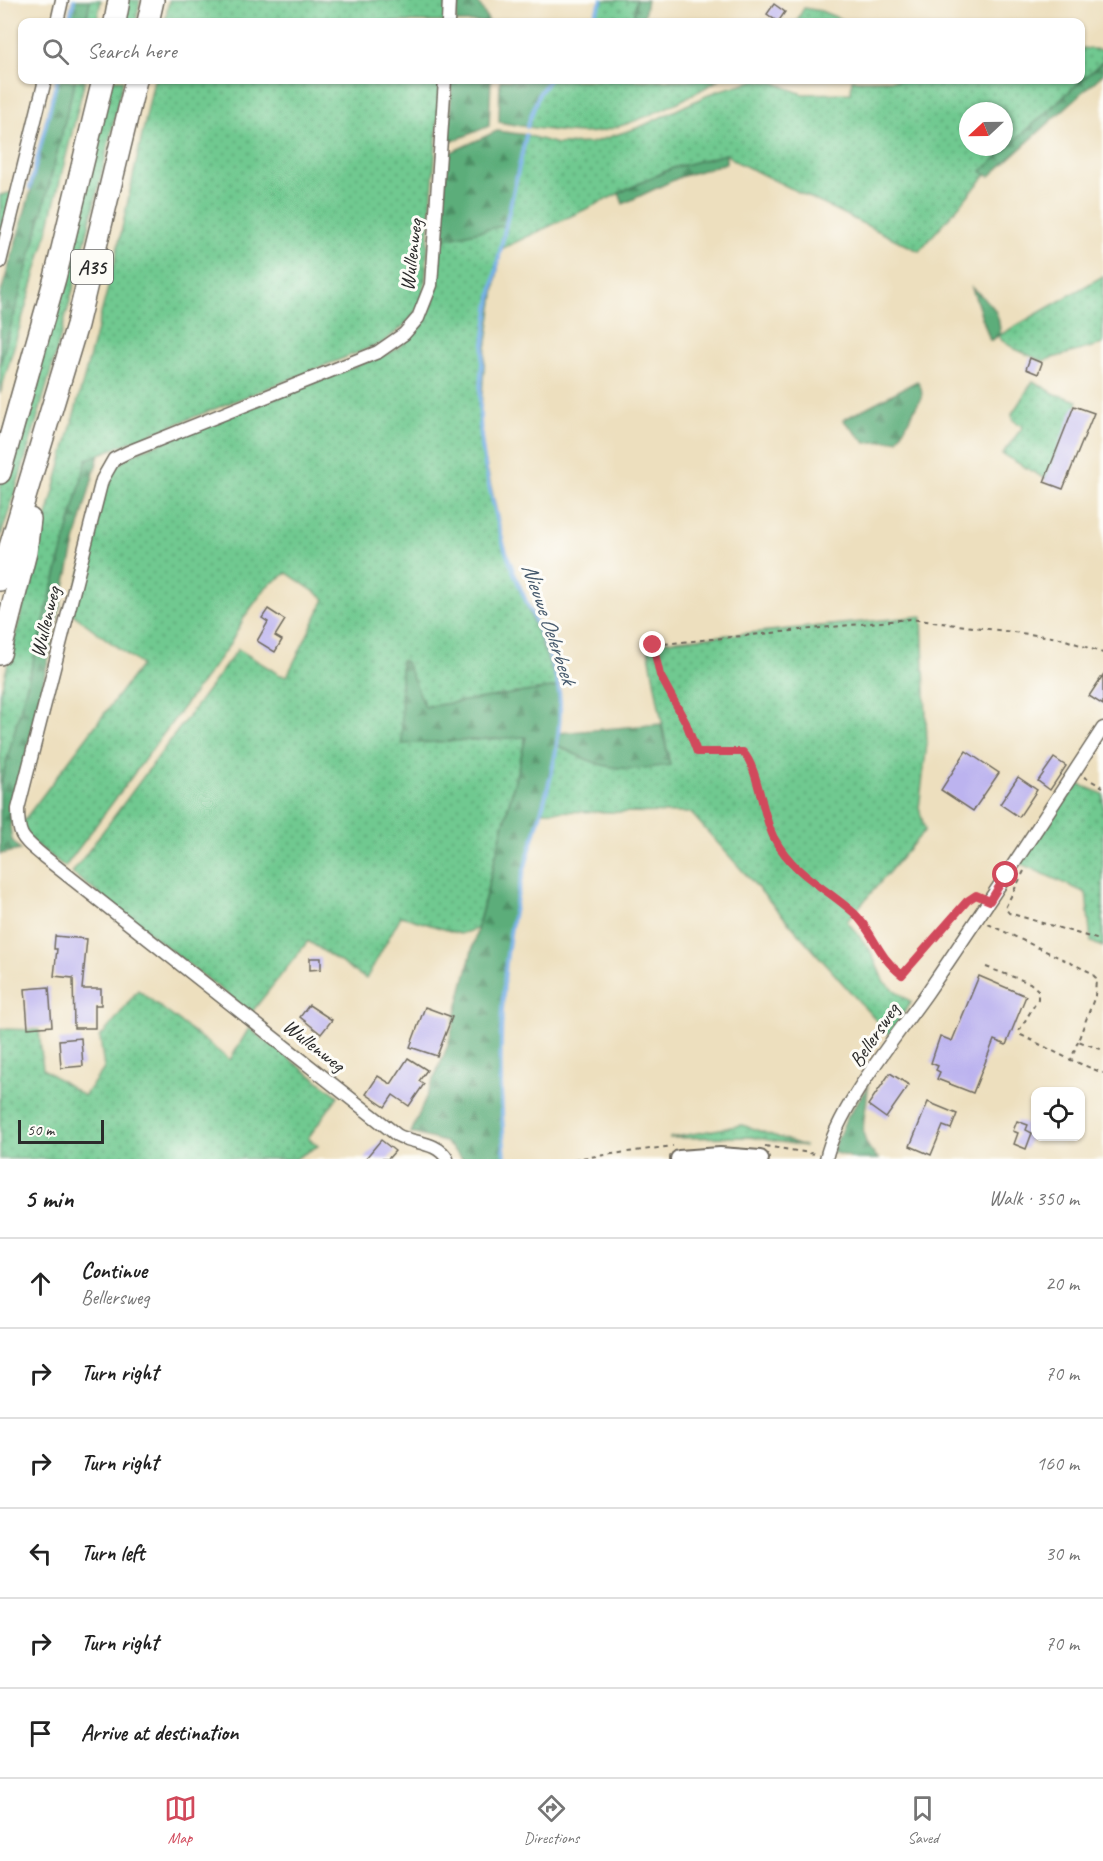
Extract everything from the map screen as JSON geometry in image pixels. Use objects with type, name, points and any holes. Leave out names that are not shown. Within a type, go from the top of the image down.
[{"type":"highway","points":[[116,18],[119,0]]},
{"type":"highway","points":[[149,18],[153,0]]},
{"type":"highway","name":"A35","points":[[0,473],[55,278],[102,84]]},
{"type":"highway","name":"A35","points":[[0,580],[40,453],[104,218],[135,84]]},
{"type":"highway","name":"A35","points":[[0,654],[26,552],[40,453]]},
{"type":"main road","points":[[679,1159],[720,1156],[760,1159]]},
{"type":"street","points":[[58,18],[62,0]]},
{"type":"street","points":[[448,18],[450,0]]},
{"type":"street","points":[[0,262],[44,84]]},
{"type":"street","name":"Wullenweg","points":[[445,84],[431,285],[418,318],[404,334],[378,352],[128,452],[114,459],[107,468],[91,520],[18,809],[18,831],[22,838],[43,856],[397,1135],[406,1140],[435,1146],[447,1159]]},
{"type":"street","name":"Bellersweg","points":[[826,1159],[844,1115],[990,901],[1103,728]]},
{"type":"path","points":[[990,901],[976,895],[967,901],[902,975],[886,963],[856,915],[789,862],[773,837],[761,805],[750,759],[743,752],[697,752],[686,723],[660,675],[653,645],[910,619],[1060,638],[1103,653]]},
{"type":"path","points":[[1090,768],[1084,777],[1103,787]]},
{"type":"path","points":[[1027,865],[1005,908],[1009,913],[1103,941]]},
{"type":"path","points":[[977,920],[1068,960],[1090,972],[1096,978],[1095,996],[1071,1060]]},
{"type":"path","points":[[986,967],[1030,983],[1038,990],[1038,999],[1019,1031],[1021,1035],[1103,1073]]},
{"type":"path","points":[[1078,1041],[1103,1050]]},
{"type":"green space","points":[[74,0],[90,0],[87,18],[70,18]]},
{"type":"green space","points":[[90,0],[101,0],[98,18],[87,18]]},
{"type":"green space","points":[[126,0],[140,0],[137,18],[122,18]]},
{"type":"green space","points":[[169,0],[446,0],[445,18],[166,18]]},
{"type":"green space","points":[[458,0],[477,0],[487,18],[456,18]]},
{"type":"green space","points":[[602,0],[636,0],[634,18],[593,18]]},
{"type":"green space","points":[[636,0],[647,0],[644,18],[634,18]]},
{"type":"green space","points":[[804,8],[821,11],[838,18],[798,18]]},
{"type":"green space","points":[[1085,48],[1103,50],[1103,61],[1085,77]]},
{"type":"green space","points":[[1103,61],[1103,74],[1013,155],[1013,143],[1078,84],[1085,84],[1085,77]]},
{"type":"green space","points":[[56,84],[74,84],[42,213],[0,365],[0,296],[32,187]]},
{"type":"green space","points":[[74,84],[84,84],[45,241],[0,394],[0,365],[42,213]]},
{"type":"green space","points":[[108,84],[122,84],[68,311],[36,425],[0,538],[0,484],[20,423]]},
{"type":"green space","points":[[153,84],[441,84],[424,295],[417,310],[402,328],[382,343],[87,459],[0,786],[0,693],[114,265]]},
{"type":"green space","points":[[452,84],[491,84],[489,126],[448,143]]},
{"type":"green space","points":[[500,84],[546,84],[539,94],[527,127],[499,122]]},
{"type":"green space","points":[[546,84],[711,84],[646,116],[602,131],[584,133],[528,127],[539,94]]},
{"type":"green space","points":[[742,84],[778,84],[802,94],[851,93],[852,84],[1078,84],[1013,143],[1013,102],[959,102],[959,156],[998,156],[982,171],[986,175],[919,251],[735,161],[726,154],[673,168],[501,249],[485,355],[480,422],[484,455],[506,553],[558,687],[424,707],[406,662],[401,661],[402,743],[526,736],[477,929],[460,934],[401,916],[366,979],[308,941],[251,1013],[72,873],[238,649],[280,675],[287,676],[325,599],[287,573],[267,586],[245,616],[230,644],[65,867],[26,837],[22,823],[141,665],[70,612],[104,489],[114,468],[135,453],[390,353],[406,342],[418,330],[432,304],[436,290],[441,240],[506,225],[526,135],[557,144],[591,143],[640,127],[717,91]]},
{"type":"green space","points":[[497,131],[526,135],[506,225],[441,240],[447,154]]},
{"type":"green space","points":[[726,154],[726,163],[680,177],[623,204],[619,193],[673,168]]},
{"type":"green space","points":[[998,156],[1012,156],[990,176],[982,171]]},
{"type":"green space","points":[[14,192],[0,243],[0,195]]},
{"type":"green space","points":[[1103,276],[1103,344],[1042,361],[1015,349],[1000,339],[1000,335]]},
{"type":"green space","points":[[972,288],[989,303],[996,313],[1000,335],[990,341]]},
{"type":"green space","points":[[917,381],[922,396],[898,440],[866,443],[843,420]]},
{"type":"green space","points":[[1033,381],[1055,394],[1078,401],[1049,481],[1002,454],[1023,427],[1013,420],[1012,414]]},
{"type":"green space","points":[[99,455],[77,534],[10,826],[12,840],[20,850],[0,854],[0,786],[87,459]]},
{"type":"green space","points":[[922,616],[927,744],[919,808],[925,830],[847,921],[870,950],[884,982],[911,1002],[889,1035],[691,813],[540,811],[557,745],[586,759],[611,766],[637,768],[670,765],[647,643]]},
{"type":"green space","points":[[401,660],[406,662],[425,707],[558,687],[559,733],[661,724],[670,765],[640,768],[611,767],[557,745],[515,904],[510,935],[501,1031],[501,1096],[505,1159],[463,1159],[445,1142],[411,1133],[448,1045],[526,737],[402,744]]},
{"type":"green space","points":[[1073,782],[1103,794],[1103,947],[1091,942],[1086,893],[1019,863]]},
{"type":"green space","points":[[138,990],[230,1060],[249,1028],[338,1096],[308,1138],[318,1146],[295,1159],[0,1159],[0,1029],[39,1030],[43,1069],[84,1096],[104,1069],[100,1037]]},
{"type":"green space","points":[[868,1086],[864,1133],[866,1142],[879,1159],[856,1159],[832,1152],[846,1119]]},
{"type":"green space","points":[[742,1125],[805,1146],[750,1137],[669,1138]]},
{"type":"building","points":[[774,4],[785,12],[781,18],[772,18],[767,14]]},
{"type":"building","points":[[1030,358],[1042,363],[1038,374],[1026,369]]},
{"type":"building","points":[[1074,406],[1094,413],[1063,489],[1044,482]]},
{"type":"building","points":[[268,609],[285,620],[275,636],[282,640],[275,652],[257,641],[268,622],[262,618]]},
{"type":"building","points":[[1103,675],[1103,705],[1089,696]]},
{"type":"building","points":[[966,751],[999,773],[973,811],[941,790]]},
{"type":"building","points":[[1054,758],[1066,766],[1050,790],[1038,781]]},
{"type":"building","points":[[1018,777],[1037,790],[1019,817],[1000,804]]},
{"type":"building","points":[[55,936],[87,939],[82,989],[101,989],[101,1005],[95,1005],[95,1028],[74,1028],[73,978],[54,976],[57,949],[54,949]]},
{"type":"building","points":[[310,958],[321,958],[321,969],[310,970]]},
{"type":"building","points":[[979,976],[1026,996],[1006,1045],[994,1040],[973,1093],[937,1079],[940,1072],[936,1070],[938,1066],[931,1063],[940,1036],[952,1041]]},
{"type":"building","points":[[49,987],[52,1026],[28,1028],[25,989]]},
{"type":"building","points":[[309,1005],[332,1020],[321,1034],[300,1017]]},
{"type":"building","points":[[425,1007],[452,1017],[437,1056],[410,1047]]},
{"type":"building","points":[[81,1038],[83,1066],[61,1068],[59,1040]]},
{"type":"building","points":[[408,1058],[427,1070],[419,1081],[424,1084],[409,1106],[393,1095],[385,1107],[366,1094],[378,1076],[391,1084]]},
{"type":"building","points":[[890,1073],[909,1085],[886,1118],[868,1105]]},
{"type":"building","points":[[928,1102],[957,1114],[951,1129],[943,1126],[931,1155],[910,1146]]},
{"type":"building","points":[[1017,1121],[1028,1125],[1026,1130],[1031,1132],[1031,1136],[1026,1149],[1014,1144],[1018,1133],[1013,1131]]},
{"type":"building","points":[[381,1140],[395,1151],[388,1159],[365,1159]]},
{"type":"waterway","points":[[70,18],[74,0]]},
{"type":"waterway","name":"Nieuwe Oelerbeek","points":[[593,18],[602,0]]},
{"type":"waterway","points":[[30,188],[56,84]]},
{"type":"waterway","name":"Nieuwe Oelerbeek","points":[[527,127],[539,94],[546,84]]},
{"type":"waterway","name":"Nieuwe Oelerbeek","points":[[505,1159],[501,1095],[501,1030],[506,965],[516,902],[556,754],[560,703],[558,685],[545,644],[516,579],[502,539],[488,480],[480,421],[480,386],[488,314],[526,135]]},
{"type":"route","points":[[653,645],[660,675],[686,723],[697,752],[743,752],[750,759],[761,805],[773,837],[789,862],[802,875],[856,915],[886,963],[902,975],[967,901],[980,895],[990,901],[1006,875]]}]
